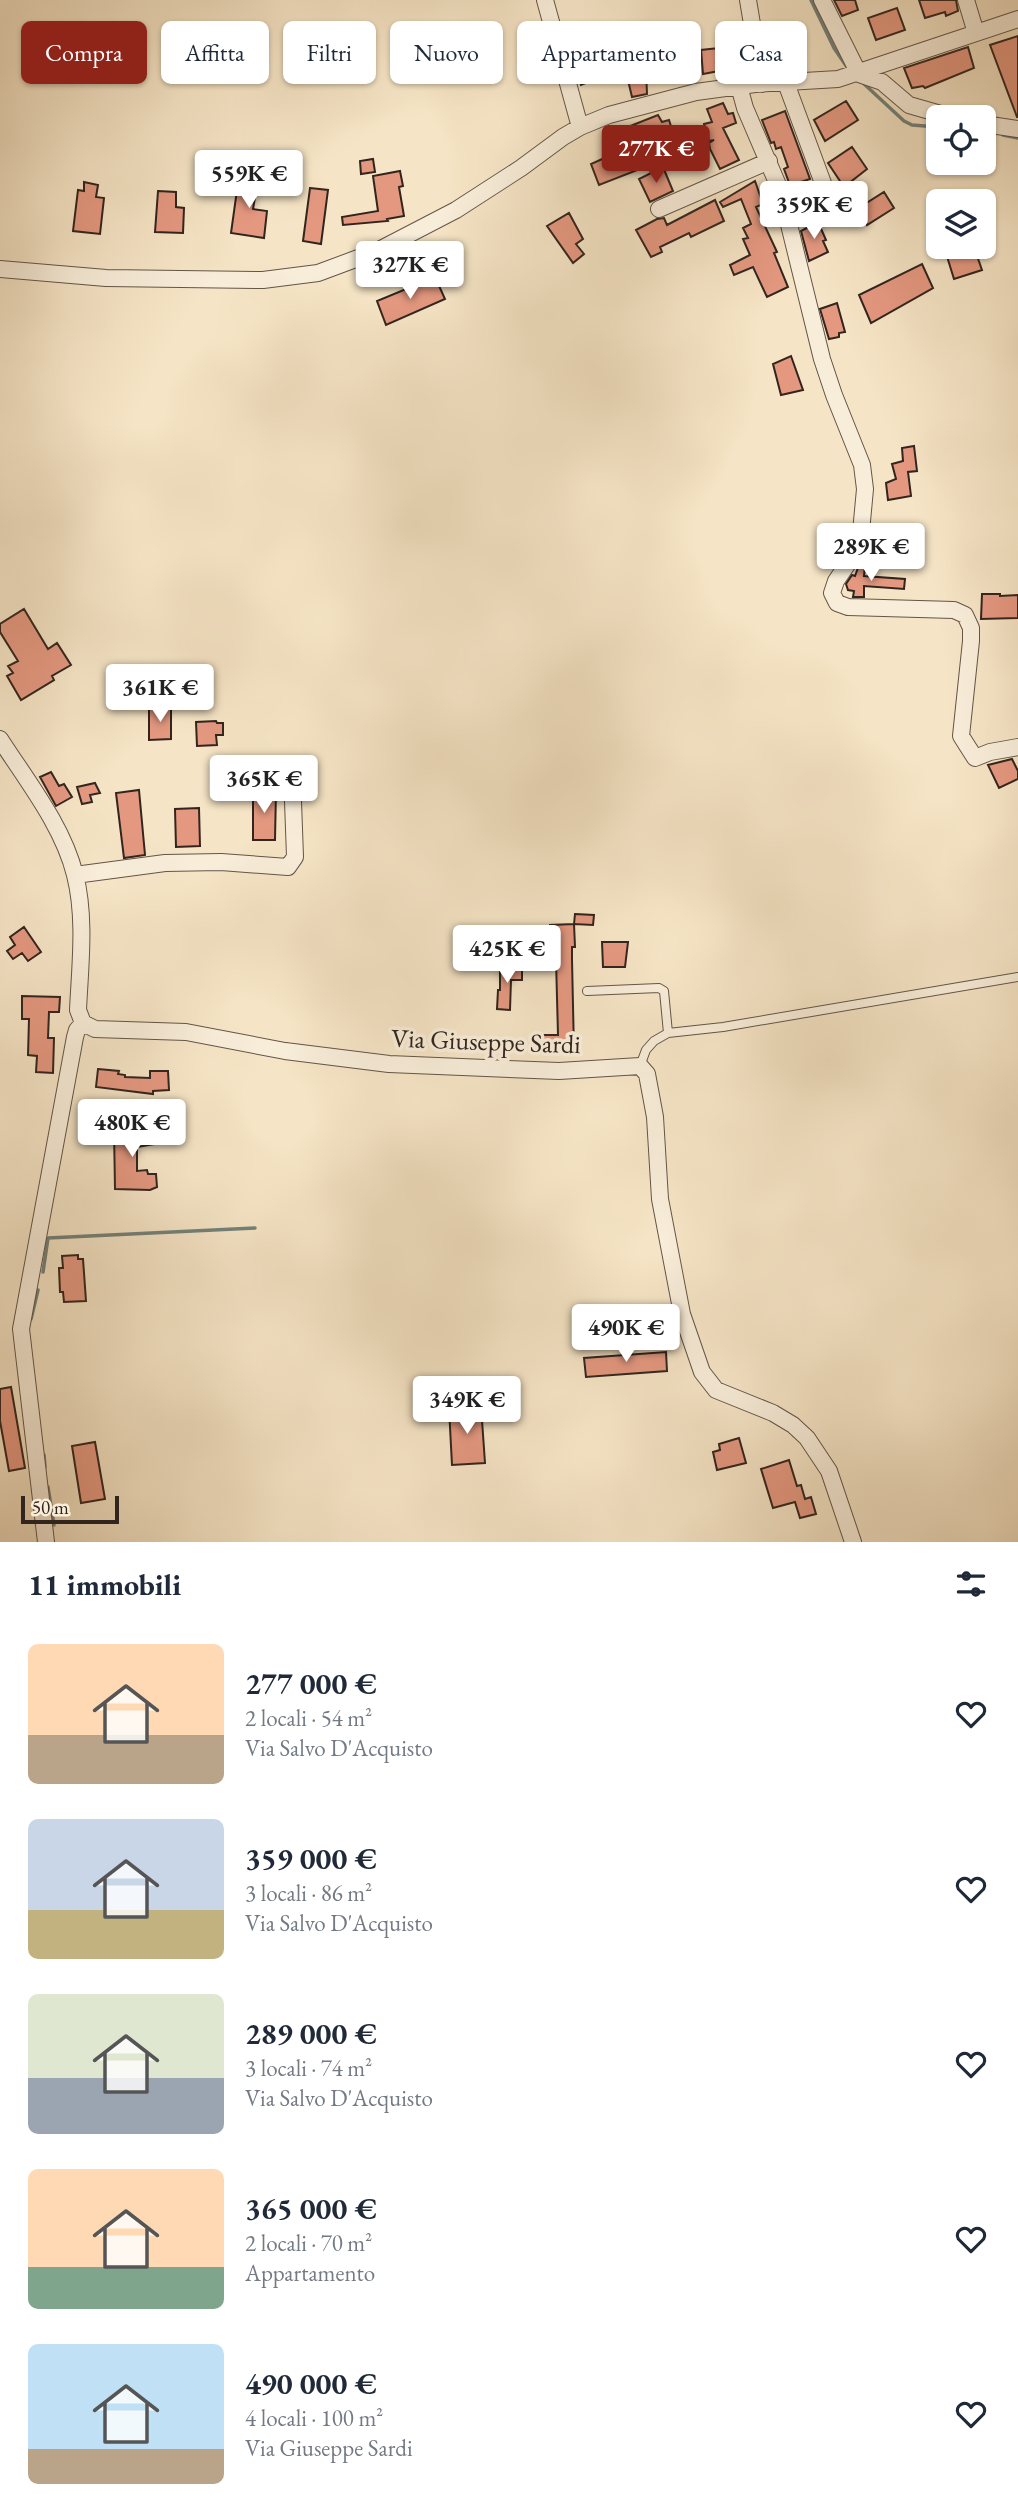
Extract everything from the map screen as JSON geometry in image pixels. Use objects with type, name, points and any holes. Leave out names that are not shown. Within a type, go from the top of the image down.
[{"type":"street","points":[[545,0],[580,127]]},
{"type":"street","points":[[748,0],[752,21]]},
{"type":"street","points":[[822,0],[859,74],[882,82],[909,105],[926,110]]},
{"type":"street","points":[[966,0],[976,33]]},
{"type":"street","points":[[807,81],[859,74],[1018,19]]},
{"type":"street","points":[[882,82],[889,62]]},
{"type":"street","points":[[0,269],[106,278],[263,280],[318,273],[377,251],[456,210],[580,127],[609,115],[696,92],[762,84]]},
{"type":"street","points":[[786,84],[830,202]]},
{"type":"street","points":[[739,86],[745,108],[781,192],[822,359],[862,465],[866,489],[862,532],[855,553],[833,589],[833,598],[837,603],[848,607],[954,610],[965,615],[971,628],[971,641],[961,736],[975,758],[1018,747]]},
{"type":"street","points":[[996,126],[1018,129]]},
{"type":"street","points":[[659,209],[769,161]]},
{"type":"street","points":[[0,739],[51,821],[75,875],[80,934],[78,1010],[83,1023],[75,1037],[21,1329],[46,1542]]},
{"type":"street","points":[[75,875],[165,863],[221,862],[288,867],[295,857],[293,801]]},
{"type":"street","name":"Via Giuseppe Sardi","points":[[83,1023],[103,1030],[206,1035],[285,1051],[388,1065],[559,1071],[640,1066]]},
{"type":"street","points":[[640,1066],[647,1074],[655,1117],[660,1199],[682,1314],[702,1371],[716,1390],[773,1413],[793,1425],[807,1438],[829,1471],[853,1542]]},
{"type":"lane","points":[[640,1066],[646,1050],[654,1041],[668,1033],[723,1027],[1018,977]]},
{"type":"lane","points":[[587,991],[659,988],[664,991],[668,1033]]},
{"type":"building","points":[[834,0],[855,0],[858,10],[842,16]]},
{"type":"building","points":[[919,0],[956,0],[958,11],[946,16],[945,12],[925,18]]},
{"type":"building","points":[[897,8],[905,30],[876,40],[868,18]]},
{"type":"building","points":[[1018,36],[1018,117],[1017,117],[990,45]]},
{"type":"building","points":[[968,47],[974,68],[925,88],[912,88],[904,68]]},
{"type":"building","points":[[715,48],[715,72],[703,74],[701,50]]},
{"type":"building","points":[[629,84],[647,84],[647,94],[632,97]]},
{"type":"building","points":[[846,101],[858,120],[825,141],[814,120]]},
{"type":"building","points":[[723,103],[728,114],[733,113],[736,123],[723,128],[739,160],[720,169],[710,149],[709,143],[714,140],[709,141],[704,124],[712,122],[707,109]]},
{"type":"building","points":[[785,111],[810,179],[801,182],[804,192],[794,196],[784,169],[788,167],[781,147],[776,149],[774,142],[771,143],[762,120]]},
{"type":"building","points":[[658,115],[662,122],[669,120],[676,142],[636,158],[640,169],[599,185],[591,164],[609,156],[611,163],[630,154],[620,130]]},
{"type":"building","points":[[852,147],[867,169],[844,187],[828,163]]},
{"type":"building","points":[[373,159],[375,172],[361,174],[360,161]]},
{"type":"building","points":[[663,167],[673,191],[650,202],[639,179]]},
{"type":"building","points":[[400,171],[403,186],[399,187],[404,216],[387,219],[388,221],[343,225],[342,217],[378,211],[373,176]]},
{"type":"building","points":[[245,172],[259,175],[253,209],[267,211],[264,238],[231,233],[237,190],[242,191]]},
{"type":"building","points":[[755,181],[763,204],[756,207],[777,252],[774,253],[788,287],[767,297],[753,267],[734,275],[730,265],[750,255],[743,239],[748,238],[743,228],[751,224],[741,199],[723,207],[720,202]]},
{"type":"building","points":[[84,182],[98,185],[96,197],[104,198],[100,234],[73,231],[78,190],[84,191]]},
{"type":"building","points":[[310,188],[328,190],[321,244],[303,241]]},
{"type":"building","points":[[158,191],[176,192],[176,207],[184,208],[183,233],[155,232]]},
{"type":"building","points":[[884,192],[894,208],[867,225],[857,209]]},
{"type":"building","points":[[715,200],[724,221],[691,237],[689,233],[660,247],[662,252],[651,257],[636,230],[657,219],[664,218],[667,225]]},
{"type":"building","points":[[569,213],[583,239],[576,244],[584,254],[573,263],[547,226]]},
{"type":"building","points":[[818,222],[828,252],[809,261],[801,231]]},
{"type":"building","points":[[948,259],[978,259],[982,270],[954,279]]},
{"type":"building","points":[[922,264],[933,288],[871,323],[859,295]]},
{"type":"building","points":[[435,277],[445,299],[386,325],[377,301]]},
{"type":"building","points":[[837,303],[845,332],[839,333],[839,337],[829,339],[820,309]]},
{"type":"building","points":[[791,356],[803,390],[781,395],[773,364]]},
{"type":"building","points":[[914,446],[917,471],[908,472],[911,496],[888,500],[886,483],[896,479],[892,464],[903,461],[902,448]]},
{"type":"building","points":[[859,565],[865,566],[864,576],[905,579],[904,589],[864,586],[864,597],[853,597],[854,591],[848,590],[846,584],[852,575],[855,576]]},
{"type":"building","points":[[982,594],[1018,595],[1018,618],[981,619]]},
{"type":"building","points":[[24,609],[48,649],[57,643],[71,665],[52,676],[54,680],[21,700],[7,676],[13,673],[8,666],[18,661],[0,632],[0,624]]},
{"type":"building","points":[[171,708],[171,739],[149,740],[149,709]]},
{"type":"building","points":[[196,722],[223,723],[223,735],[216,735],[217,745],[197,746]]},
{"type":"building","points":[[1012,759],[1018,771],[1018,779],[999,788],[988,765]]},
{"type":"building","points":[[51,772],[59,786],[64,784],[72,797],[56,806],[40,777]]},
{"type":"building","points":[[95,783],[100,793],[90,795],[92,802],[82,804],[77,787]]},
{"type":"building","points":[[139,790],[145,855],[124,858],[116,793]]},
{"type":"building","points":[[253,790],[276,790],[275,840],[253,840]]},
{"type":"building","points":[[199,808],[200,846],[176,847],[175,809]]},
{"type":"building","points":[[575,914],[594,915],[593,925],[574,924]]},
{"type":"building","points":[[574,924],[574,1051],[557,1051],[557,1046],[540,1046],[540,1035],[558,1035],[556,960],[552,960],[550,925]]},
{"type":"building","points":[[24,927],[41,952],[28,961],[22,953],[13,959],[7,951],[15,945],[10,937]]},
{"type":"building","points":[[602,942],[628,942],[625,967],[603,967]]},
{"type":"building","points":[[500,966],[522,966],[522,980],[511,980],[510,1010],[497,1009]]},
{"type":"building","points":[[22,996],[60,997],[59,1012],[49,1012],[48,1038],[54,1038],[53,1073],[36,1072],[37,1056],[28,1055],[29,1019],[22,1019]]},
{"type":"building","points":[[98,1069],[119,1071],[118,1074],[125,1077],[150,1078],[150,1071],[168,1071],[169,1090],[153,1091],[153,1094],[96,1087]]},
{"type":"building","points":[[154,1128],[155,1144],[137,1147],[137,1171],[147,1170],[148,1174],[156,1174],[157,1187],[150,1190],[115,1189],[114,1130]]},
{"type":"building","points":[[78,1255],[78,1259],[83,1259],[86,1301],[64,1302],[63,1292],[60,1292],[59,1268],[63,1268],[62,1256]]},
{"type":"building","points":[[666,1352],[667,1371],[586,1377],[584,1358]]},
{"type":"building","points":[[11,1387],[25,1468],[9,1471],[0,1421],[0,1389]]},
{"type":"building","points":[[481,1406],[485,1463],[452,1465],[449,1408]]},
{"type":"building","points":[[739,1438],[746,1463],[717,1470],[713,1452],[720,1450],[719,1444]]},
{"type":"building","points":[[95,1442],[105,1499],[81,1503],[72,1446]]},
{"type":"building","points":[[789,1460],[797,1486],[801,1485],[805,1499],[811,1497],[816,1514],[800,1518],[795,1502],[773,1508],[761,1469]]},
{"type":"waterway","points":[[811,0],[834,48],[849,70]]},
{"type":"waterway","points":[[862,82],[904,121],[926,126]]},
{"type":"waterway","points":[[1003,135],[1018,138]]},
{"type":"waterway","points":[[43,1272],[48,1238],[255,1228]]},
{"type":"waterway","points":[[31,1319],[38,1290]]},
{"type":"waterway","points":[[44,1455],[45,1467]]},
{"type":"waterway","points":[[48,1487],[54,1525]]}]
